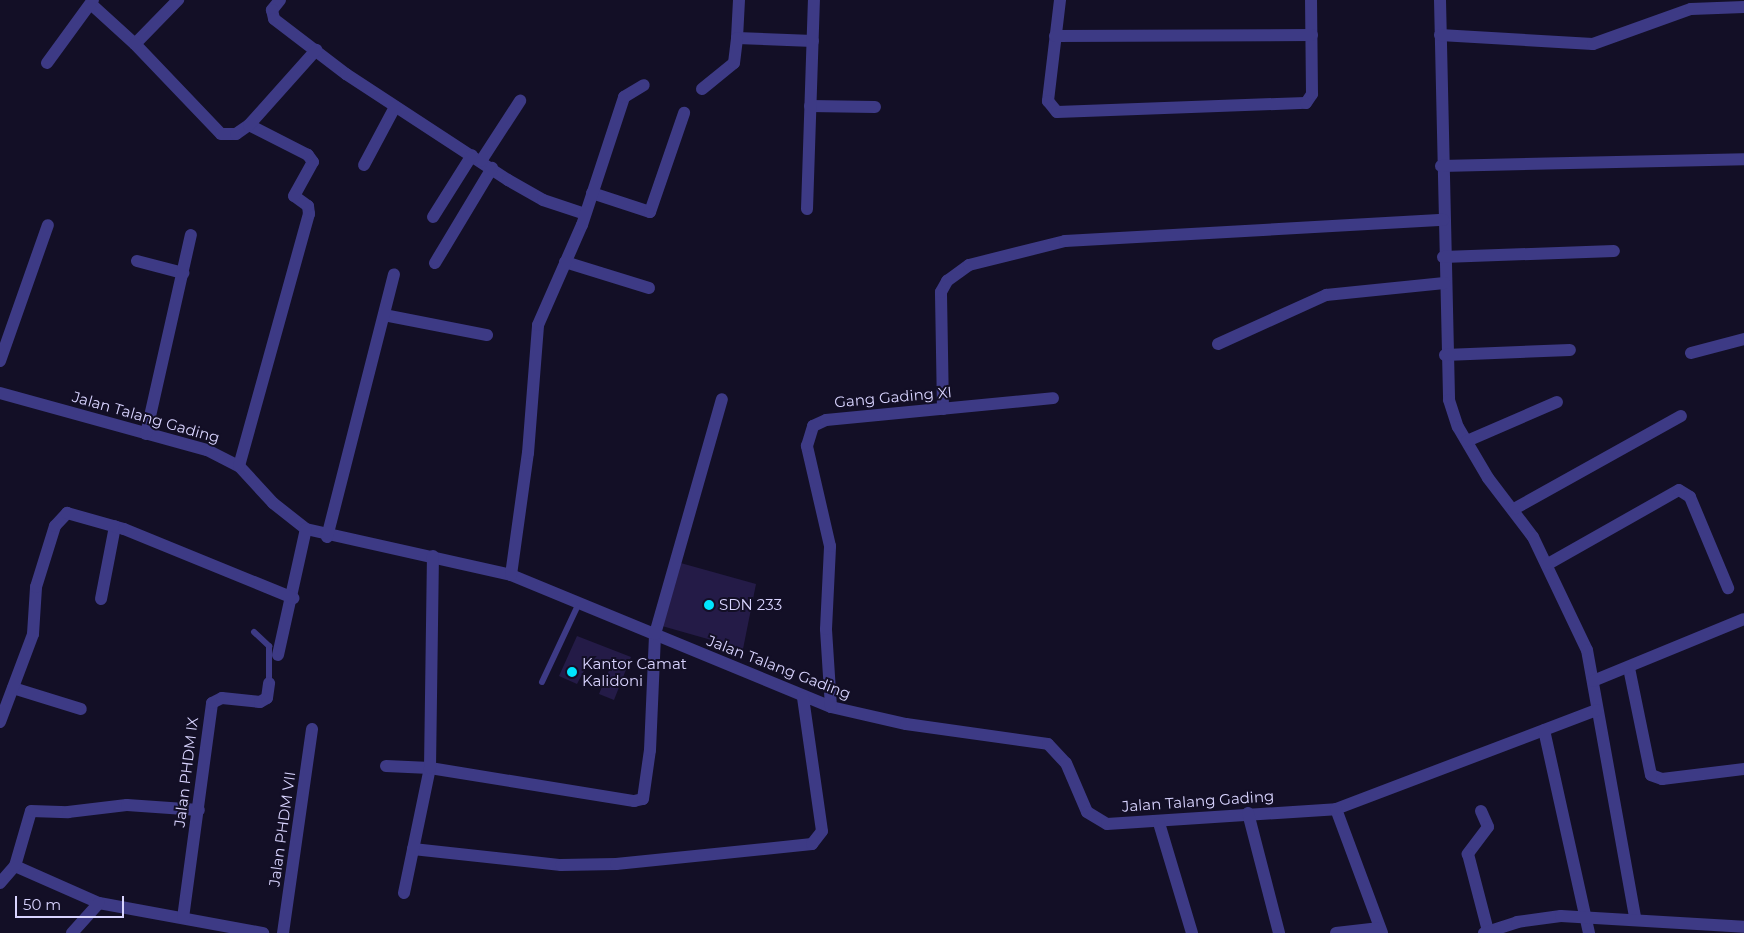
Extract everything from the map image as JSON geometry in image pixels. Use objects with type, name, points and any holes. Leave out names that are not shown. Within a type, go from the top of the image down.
[{"type":"street","points":[[135,44],[178,0]]},
{"type":"street","points":[[280,0],[272,10],[274,19],[395,107],[543,200],[585,214]]},
{"type":"street","points":[[702,90],[734,63],[739,0]]},
{"type":"street","points":[[807,209],[814,0]]},
{"type":"street","points":[[1060,0],[1048,101],[1057,112],[1306,103],[1312,94],[1311,0]]},
{"type":"street","points":[[1440,0],[1445,356],[1449,400],[1467,441],[1488,478],[1514,509],[1548,564],[1587,650],[1596,710],[1635,918]]},
{"type":"street","points":[[47,62],[92,2],[221,134],[230,136],[250,126],[316,50]]},
{"type":"street","points":[[1440,35],[1593,44],[1691,9],[1744,7]]},
{"type":"street","points":[[1055,36],[1312,35]]},
{"type":"street","points":[[737,38],[813,41]]},
{"type":"street","points":[[511,575],[528,452],[538,325],[585,214],[624,97],[644,85]]},
{"type":"street","points":[[435,263],[482,162],[520,101]]},
{"type":"street","points":[[810,106],[875,107]]},
{"type":"street","points":[[364,165],[395,107]]},
{"type":"street","points":[[592,193],[650,212],[684,113]]},
{"type":"street","points":[[239,466],[309,214],[308,206],[294,196],[313,162],[308,155],[250,126]]},
{"type":"street","points":[[1442,166],[1744,159]]},
{"type":"street","points":[[433,217],[482,162]]},
{"type":"street","points":[[943,409],[941,292],[947,281],[969,265],[1065,241],[1443,220]]},
{"type":"street","points":[[0,361],[48,226]]},
{"type":"street","points":[[146,434],[191,235]]},
{"type":"street","points":[[1443,257],[1614,251]]},
{"type":"street","points":[[137,261],[182,272]]},
{"type":"street","points":[[565,262],[649,288]]},
{"type":"street","points":[[327,537],[394,274]]},
{"type":"street","points":[[1218,344],[1326,295],[1444,283]]},
{"type":"street","points":[[384,315],[487,335]]},
{"type":"street","points":[[1691,353],[1744,339]]},
{"type":"street","points":[[1445,356],[1570,350]]},
{"type":"street","name":"Jalan Talang Gading","points":[[0,393],[207,450],[239,466],[273,503],[306,529],[327,537],[433,556],[511,575],[578,605],[655,634],[831,707],[906,724],[1039,741],[1060,753],[1092,818],[1107,824],[1159,823],[1248,813],[1336,809],[1596,710]]},
{"type":"street","name":"Gang Gading XI","points":[[831,707],[826,629],[830,546],[807,446],[810,431],[826,420],[1053,398]]},
{"type":"street","points":[[386,766],[430,768],[641,800],[646,792],[650,750],[655,634],[722,399]]},
{"type":"street","points":[[1467,441],[1557,402]]},
{"type":"street","points":[[1514,509],[1681,416]]},
{"type":"street","points":[[1548,564],[1679,490],[1690,497],[1728,588]]},
{"type":"street","points":[[0,722],[34,634],[36,587],[60,518],[75,511],[293,598]]},
{"type":"street","points":[[101,599],[115,526]]},
{"type":"street","points":[[278,655],[293,598],[306,529]]},
{"type":"street","points":[[404,892],[430,768],[433,556]]},
{"type":"street","points":[[1593,681],[1629,668],[1744,619]]},
{"type":"street","points":[[1629,668],[1651,774],[1662,779],[1744,769]]},
{"type":"street","name":"Jalan PHDM IX","points":[[183,918],[212,703],[222,698],[260,702],[267,698],[268,683]]},
{"type":"street","points":[[13,688],[81,709]]},
{"type":"street","points":[[413,849],[561,865],[616,864],[812,844],[822,830],[803,697]]},
{"type":"street","name":"Jalan PHDM VII","points":[[283,933],[312,729]]},
{"type":"street","points":[[1544,730],[1589,933]]},
{"type":"street","points":[[0,883],[15,866],[27,816],[34,810],[68,812],[127,805],[199,810]]},
{"type":"street","points":[[1336,809],[1381,931],[1336,933]]},
{"type":"street","points":[[1481,811],[1488,827],[1468,854],[1486,932],[1538,917],[1586,916],[1744,927]]},
{"type":"street","points":[[1248,813],[1280,933]]},
{"type":"street","points":[[1159,823],[1192,933]]},
{"type":"street","points":[[15,866],[99,903],[183,918],[208,928],[263,933]]},
{"type":"street","points":[[72,933],[99,903]]},
{"type":"lane","points":[[542,682],[578,605]]},
{"type":"lane","points":[[254,632],[269,646],[268,683]]},
{"type":"building","name":"SDN 233","points":[[677,562],[756,584],[743,649],[662,626]]},
{"type":"building","name":"Kantor Camat Kalidoni","points":[[577,636],[631,657],[614,700],[599,694],[610,668],[590,659],[577,684],[559,676]]},
{"type":"place","name":"SDN 233","points":[[709,605]]},
{"type":"place","name":"Kantor Camat Kalidoni","points":[[572,672]]}]
